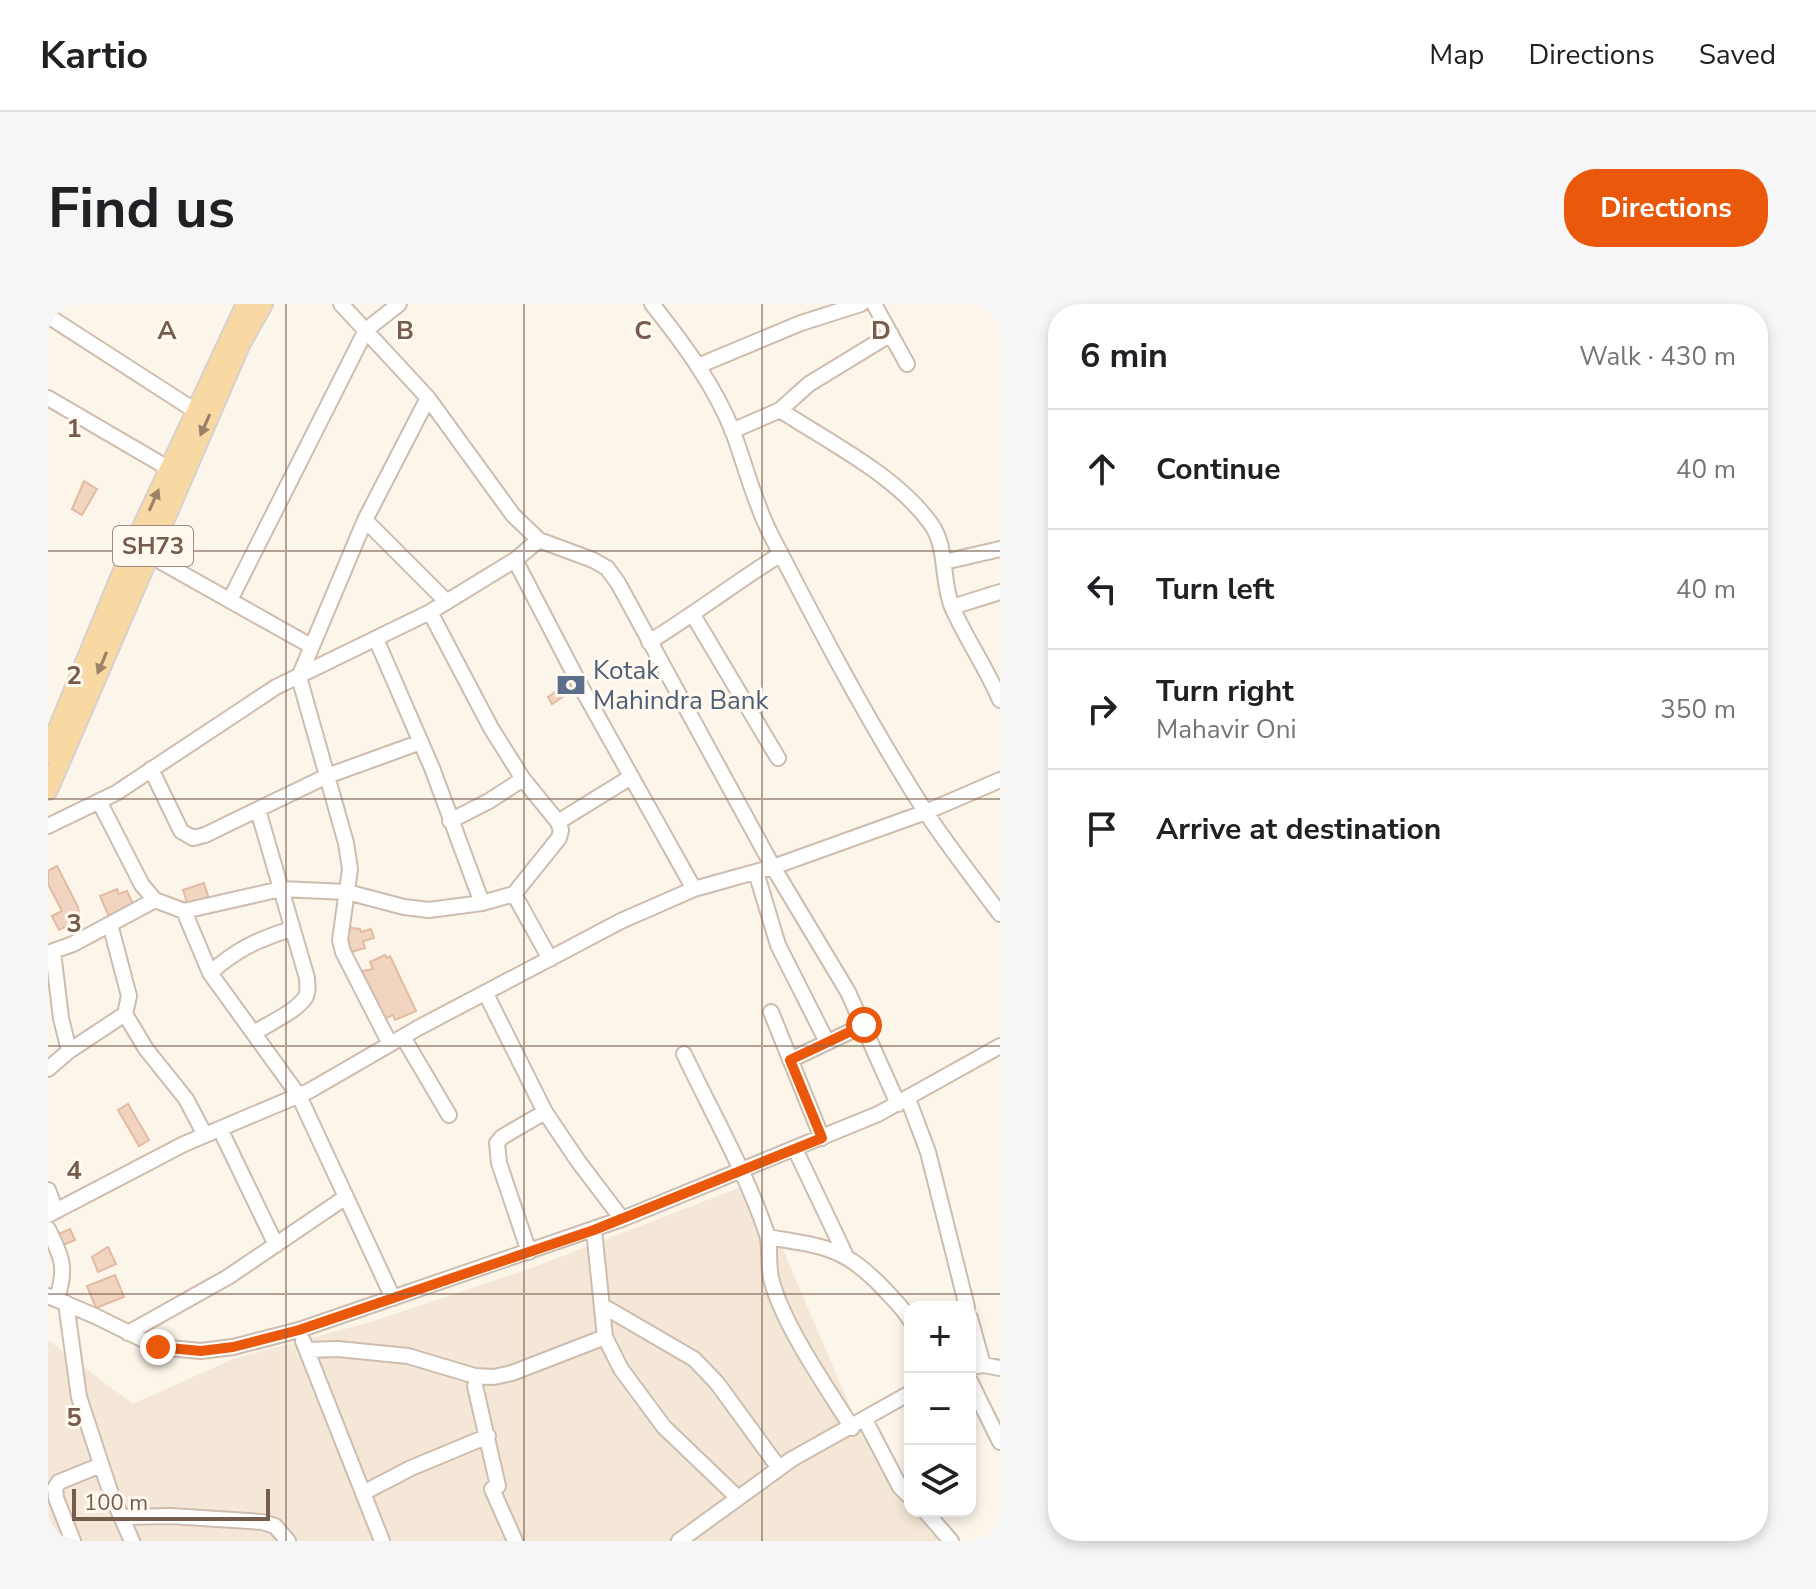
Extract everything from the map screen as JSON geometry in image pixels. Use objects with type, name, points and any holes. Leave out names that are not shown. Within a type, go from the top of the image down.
[{"type":"main road","name":"SH73","points":[[48,753],[54,725],[194,410],[246,304]]},
{"type":"main road","name":"SH73","points":[[48,790],[241,343],[263,304]]},
{"type":"street","points":[[341,304],[428,398],[513,515],[539,540],[607,568],[618,583],[773,867],[829,958],[928,1152],[965,1301]]},
{"type":"street","points":[[230,600],[366,330],[399,304]]},
{"type":"street","points":[[652,304],[716,396],[732,431],[754,499],[860,703],[926,812],[1000,914]]},
{"type":"street","points":[[698,366],[801,323],[861,304]]},
{"type":"street","points":[[874,304],[907,364]]},
{"type":"street","points":[[48,316],[194,410]]},
{"type":"street","points":[[732,431],[780,410],[809,384],[891,334]]},
{"type":"street","points":[[48,398],[168,468]]},
{"type":"street","points":[[428,398],[365,520],[299,677],[346,843],[350,869],[340,927],[343,952],[397,1040],[449,1115]]},
{"type":"street","points":[[780,410],[871,467],[906,496],[932,525],[940,541],[945,585],[952,607],[988,671],[1000,700]]},
{"type":"street","points":[[365,520],[447,602]]},
{"type":"street","points":[[48,826],[99,801],[276,687],[430,612],[515,560],[539,540]]},
{"type":"street","points":[[944,562],[1000,549]]},
{"type":"street","points":[[649,642],[781,554]]},
{"type":"street","points":[[149,555],[311,646]]},
{"type":"street","points":[[515,560],[694,889]]},
{"type":"street","points":[[952,607],[1000,592]]},
{"type":"street","points":[[99,801],[142,885],[155,900],[184,911],[281,889],[347,892],[404,907],[429,910],[482,903],[514,894],[559,838],[561,830],[523,779],[491,728],[430,612]]},
{"type":"street","points":[[693,615],[778,758]]},
{"type":"street","points":[[376,639],[421,742],[482,903]]},
{"type":"street","points":[[151,769],[181,831],[193,838],[327,776],[421,742]]},
{"type":"street","points":[[558,822],[631,777]]},
{"type":"street","points":[[450,821],[523,779]]},
{"type":"street","points":[[48,1190],[52,1213],[205,1135],[299,1096],[397,1040],[621,921],[694,889],[773,867],[926,812],[1000,780]]},
{"type":"street","points":[[254,1033],[295,1006],[305,998],[308,990],[258,810]]},
{"type":"street","points":[[756,872],[778,945],[827,1042]]},
{"type":"street","points":[[514,894],[550,959]]},
{"type":"street","points":[[69,1051],[50,952],[155,900]]},
{"type":"street","points":[[184,911],[210,973],[299,1096],[393,1298]]},
{"type":"street","points":[[110,924],[129,996],[125,1014],[146,1049],[186,1099],[205,1135]]},
{"type":"street","points":[[210,973],[233,953],[252,942],[291,929]]},
{"type":"street","points":[[486,994],[545,1112],[622,1219]]},
{"type":"street","points":[[771,1012],[822,1138]]},
{"type":"street","points":[[48,1069],[69,1051],[125,1014]]},
{"type":"street","points":[[790,1060],[864,1025]]},
{"type":"street","points":[[57,1299],[158,1347],[201,1351],[233,1347],[299,1330],[594,1230],[741,1172],[903,1101],[1000,1048]]},
{"type":"street","points":[[684,1054],[741,1172],[768,1237],[772,1283],[797,1338],[904,1491]]},
{"type":"street","points":[[529,1252],[499,1163],[497,1143],[545,1112]]},
{"type":"street","points":[[220,1129],[276,1245]]},
{"type":"street","points":[[795,1149],[845,1254]]},
{"type":"street","points":[[128,1333],[228,1277],[346,1197]]},
{"type":"street","points":[[48,1229],[63,1264],[63,1279],[57,1299],[79,1397],[101,1465],[132,1541]]},
{"type":"street","points":[[594,1230],[605,1337],[621,1369],[664,1427],[738,1498]]},
{"type":"street","points":[[768,1237],[820,1246],[845,1254],[870,1274],[904,1313]]},
{"type":"street","points":[[603,1306],[694,1359],[717,1383],[779,1468]]},
{"type":"street","points":[[299,1330],[382,1541]]},
{"type":"street","points":[[307,1350],[338,1349],[408,1356],[475,1376],[494,1377],[605,1337]]},
{"type":"street","points":[[976,1366],[1000,1368]]},
{"type":"street","points":[[475,1386],[488,1436],[495,1488],[515,1541]]},
{"type":"street","points":[[976,1393],[1000,1442]]},
{"type":"street","points":[[688,1539],[779,1468],[904,1397]]},
{"type":"street","points":[[363,1493],[411,1468],[488,1436]]},
{"type":"street","points":[[73,1541],[55,1488],[59,1482],[101,1465]]},
{"type":"street","points":[[123,1517],[171,1516],[262,1522],[275,1526],[288,1541]]},
{"type":"street","points":[[930,1517],[951,1541]]},
{"type":"shaded area","points":[[754,1182],[864,1439],[904,1482],[904,1517],[938,1517],[960,1541],[48,1541],[48,1340],[133,1404],[233,1359],[371,1322],[529,1269]]},
{"type":"building","points":[[84,481],[97,489],[82,515],[72,509]]},
{"type":"building","points":[[572,681],[576,688],[552,704],[548,697]]},
{"type":"building","points":[[57,866],[78,907],[80,919],[59,930],[52,916],[62,911],[48,884],[48,871]]},
{"type":"building","points":[[204,883],[209,899],[188,906],[183,890]]},
{"type":"building","points":[[117,889],[119,894],[127,891],[135,909],[110,919],[100,896]]},
{"type":"building","points":[[350,925],[361,932],[371,929],[374,938],[363,941],[365,948],[351,952],[344,927]]},
{"type":"building","points":[[385,955],[387,958],[390,956],[416,1011],[395,1020],[393,1015],[380,1021],[358,972],[373,969],[370,962]]},
{"type":"building","points":[[128,1104],[149,1140],[139,1146],[118,1110]]},
{"type":"building","points":[[70,1229],[75,1240],[61,1246],[56,1235]]},
{"type":"building","points":[[108,1247],[116,1264],[98,1272],[92,1257]]},
{"type":"building","points":[[115,1275],[124,1297],[96,1308],[87,1286]]},
{"type":"place","name":"Kotak Mahindra Bank","points":[[571,685]]},
{"type":"route","points":[[158,1347],[201,1351],[233,1347],[299,1330],[594,1230],[822,1138],[790,1060],[864,1025]]}]
